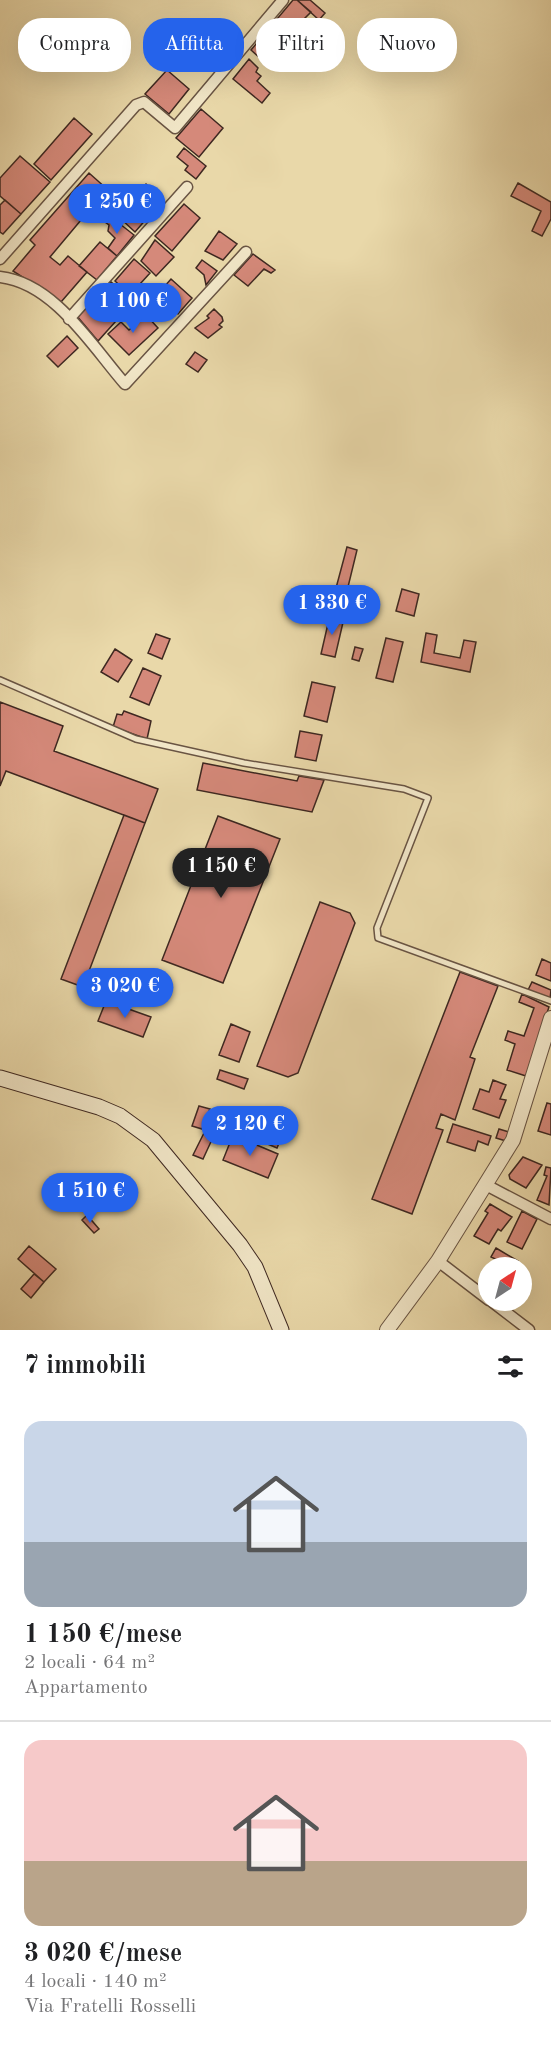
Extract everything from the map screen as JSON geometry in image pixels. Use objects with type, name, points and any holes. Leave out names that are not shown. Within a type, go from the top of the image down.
[{"type":"main road","points":[[0,1078],[99,1107],[120,1116],[153,1140],[240,1245],[255,1267],[281,1330]]},
{"type":"street","points":[[0,259],[136,105],[144,102],[175,128],[283,0]]},
{"type":"street","points":[[69,319],[187,188]]},
{"type":"street","points":[[0,277],[30,285],[69,319],[125,384],[246,252]]},
{"type":"street","points":[[387,1330],[438,1261],[513,1140],[551,1018]]},
{"type":"street","points":[[486,1185],[551,1220]]},
{"type":"street","points":[[438,1261],[478,1291]]},
{"type":"street","points":[[504,1311],[529,1330]]},
{"type":"lane","points":[[0,680],[135,739],[244,763],[404,789],[428,798],[377,927],[378,938],[551,1001]]},
{"type":"building","points":[[293,0],[297,0],[311,12],[305,18],[278,18]]},
{"type":"building","points":[[297,0],[310,0],[325,13],[321,18],[317,18]]},
{"type":"building","points":[[256,44],[256,54],[251,50]]},
{"type":"building","points":[[249,59],[256,66],[256,72],[261,76],[257,81],[270,93],[262,103],[233,79],[239,72],[244,72],[244,65]]},
{"type":"building","points":[[165,72],[169,72],[189,89],[169,114],[145,94]]},
{"type":"building","points":[[201,109],[223,128],[199,157],[176,138]]},
{"type":"building","points":[[74,118],[92,134],[51,180],[34,164]]},
{"type":"building","points":[[184,148],[206,166],[196,179],[185,170],[188,166],[177,157]]},
{"type":"building","points":[[20,156],[50,182],[21,214],[0,196],[0,178]]},
{"type":"building","points":[[89,173],[107,189],[50,257],[60,265],[68,256],[87,272],[61,302],[13,271],[35,245],[30,240]]},
{"type":"building","points":[[518,183],[551,202],[551,219],[542,236],[532,231],[541,211],[511,196]]},
{"type":"building","points":[[146,184],[163,200],[151,215],[133,199]]},
{"type":"building","points":[[5,200],[21,214],[3,234],[0,232],[0,205]]},
{"type":"building","points":[[132,202],[148,217],[135,232],[120,218]]},
{"type":"building","points":[[184,204],[200,218],[172,251],[155,236]]},
{"type":"building","points":[[106,213],[134,235],[117,256],[108,248],[115,238],[108,231],[109,225],[101,219]]},
{"type":"building","points":[[219,231],[237,244],[223,260],[205,251]]},
{"type":"building","points":[[155,240],[174,257],[156,276],[141,261]]},
{"type":"building","points":[[100,242],[117,256],[97,280],[79,266]]},
{"type":"building","points":[[253,254],[275,270],[271,273],[264,269],[248,286],[234,275]]},
{"type":"building","points":[[134,259],[150,273],[130,295],[115,281]]},
{"type":"building","points":[[202,260],[217,271],[206,285],[204,275],[196,268]]},
{"type":"building","points":[[171,279],[192,298],[178,314],[157,295]]},
{"type":"building","points":[[110,281],[128,297],[111,314],[97,297]]},
{"type":"building","points":[[94,296],[116,321],[98,341],[76,315]]},
{"type":"building","points":[[214,309],[222,317],[223,321],[219,325],[222,327],[208,338],[195,328],[209,318],[207,316]]},
{"type":"building","points":[[146,315],[158,328],[129,355],[108,334],[121,322],[129,330]]},
{"type":"building","points":[[67,336],[78,348],[58,367],[47,356]]},
{"type":"building","points":[[195,352],[207,360],[198,372],[186,364]]},
{"type":"building","points":[[347,547],[357,550],[347,591],[336,588]]},
{"type":"building","points":[[402,589],[419,594],[414,616],[396,611]]},
{"type":"building","points":[[330,615],[344,618],[335,657],[321,654]]},
{"type":"building","points":[[426,633],[437,635],[434,653],[460,658],[464,640],[476,642],[470,672],[421,662]]},
{"type":"building","points":[[156,634],[170,639],[162,659],[148,653]]},
{"type":"building","points":[[386,638],[403,642],[393,682],[376,678]]},
{"type":"building","points":[[355,647],[363,649],[359,661],[352,659]]},
{"type":"building","points":[[115,649],[132,660],[118,682],[101,672]]},
{"type":"building","points":[[143,668],[161,676],[149,705],[130,697]]},
{"type":"building","points":[[312,682],[335,687],[327,722],[304,716]]},
{"type":"building","points":[[0,702],[63,726],[54,751],[158,789],[145,823],[6,771],[0,786]]},
{"type":"building","points":[[124,711],[151,721],[147,739],[113,727],[117,714],[122,715]]},
{"type":"building","points":[[300,731],[322,735],[316,761],[295,757]]},
{"type":"building","points":[[203,763],[297,781],[299,776],[324,780],[312,812],[197,790]]},
{"type":"building","points":[[124,815],[145,823],[83,987],[61,979]]},
{"type":"building","points":[[218,816],[280,839],[223,983],[162,960]]},
{"type":"building","points":[[320,902],[350,913],[355,923],[298,1073],[288,1077],[257,1066]]},
{"type":"building","points":[[542,959],[551,963],[551,981],[536,975]]},
{"type":"building","points":[[460,972],[498,986],[470,1057],[475,1059],[455,1120],[441,1114],[436,1128],[443,1130],[412,1214],[372,1199]]},
{"type":"building","points":[[532,982],[551,990],[550,999],[528,990]]},
{"type":"building","points":[[522,994],[549,1007],[526,1076],[507,1070],[515,1044],[505,1040],[508,1031],[524,1036],[534,1008],[519,1002]]},
{"type":"building","points":[[106,1001],[151,1017],[143,1037],[98,1021]]},
{"type":"building","points":[[231,1024],[250,1032],[239,1062],[219,1055]]},
{"type":"building","points":[[220,1070],[248,1079],[244,1089],[217,1079]]},
{"type":"building","points":[[493,1080],[506,1085],[500,1099],[506,1100],[499,1118],[473,1109],[480,1089],[489,1092]]},
{"type":"building","points":[[547,1103],[551,1104],[551,1135],[538,1131]]},
{"type":"building","points":[[199,1106],[210,1109],[202,1129],[192,1126]]},
{"type":"building","points":[[278,1111],[283,1111],[284,1131],[275,1127]]},
{"type":"building","points":[[453,1124],[491,1136],[488,1145],[478,1141],[475,1151],[447,1142]]},
{"type":"building","points":[[270,1125],[284,1131],[277,1148],[263,1142]]},
{"type":"building","points":[[206,1129],[215,1133],[203,1159],[193,1155]]},
{"type":"building","points":[[499,1129],[509,1132],[506,1141],[496,1138]]},
{"type":"building","points":[[233,1135],[278,1154],[268,1178],[223,1160]]},
{"type":"building","points":[[523,1157],[542,1165],[526,1188],[510,1179],[509,1175]]},
{"type":"building","points":[[546,1167],[551,1168],[549,1205],[537,1200],[547,1176],[544,1175]]},
{"type":"building","points":[[490,1204],[512,1217],[501,1231],[498,1229],[489,1244],[474,1236],[488,1213],[485,1211]]},
{"type":"building","points":[[522,1211],[537,1219],[522,1249],[507,1242]]},
{"type":"building","points":[[87,1215],[99,1229],[94,1233],[82,1220]]},
{"type":"building","points":[[29,1246],[56,1269],[44,1282],[18,1259]]},
{"type":"building","points":[[496,1248],[511,1257],[491,1257]]},
{"type":"building","points":[[34,1274],[44,1282],[31,1298],[21,1289]]}]
